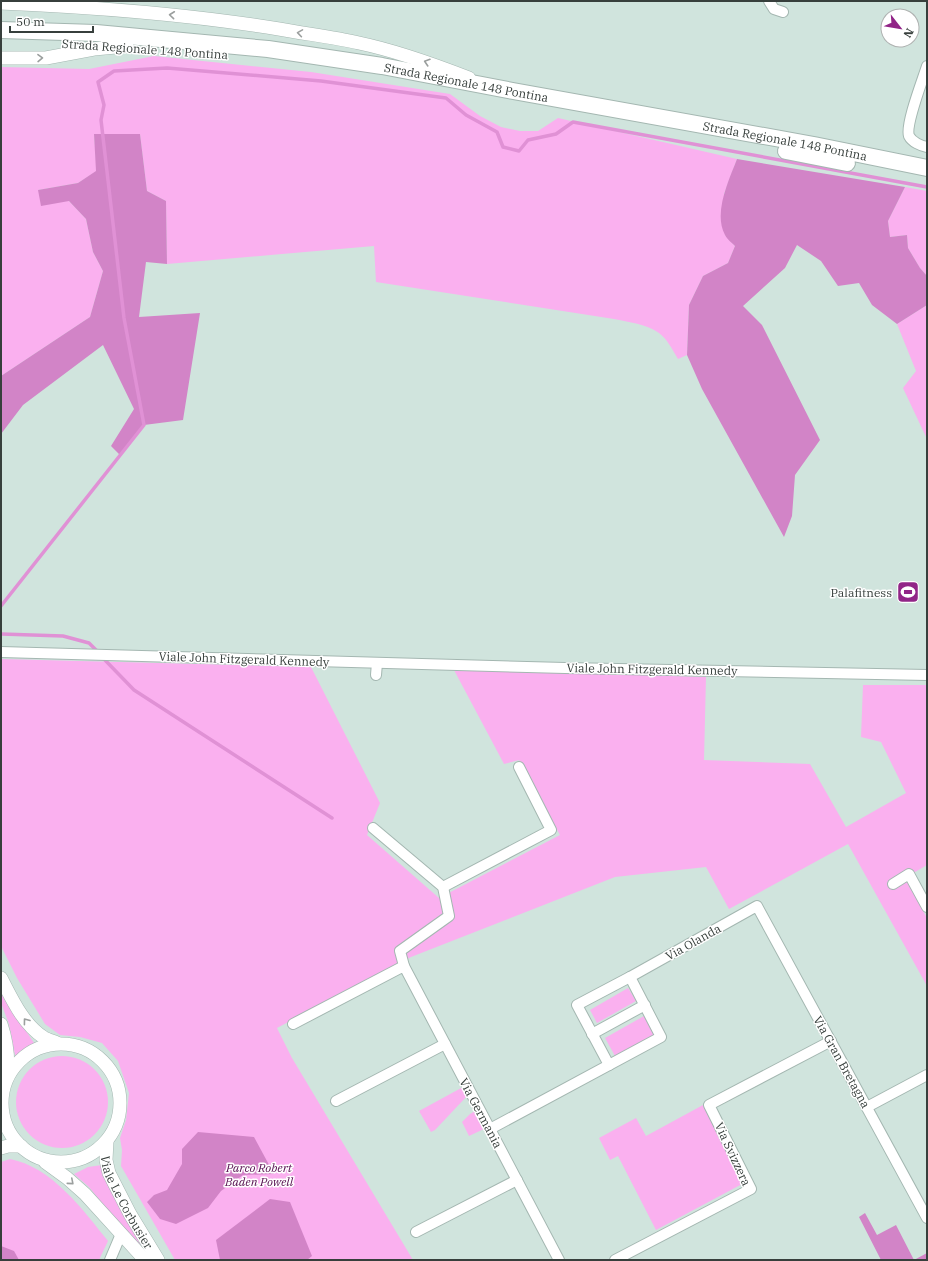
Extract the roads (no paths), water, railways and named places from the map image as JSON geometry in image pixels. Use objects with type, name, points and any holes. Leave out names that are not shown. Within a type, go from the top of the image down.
[{"type":"main road","name":"Strada Regionale 148 Pontina","points":[[1,30],[96,33],[268,48],[382,66],[814,145],[927,168]]},
{"type":"main road","name":"Strada Regionale 148 Pontina","points":[[1,40],[127,46],[267,59],[378,73],[927,178]]},
{"type":"street","points":[[769,1],[774,9],[783,12]]},
{"type":"street","points":[[1,3],[115,10],[223,21],[360,43],[403,54],[440,66],[489,86]]},
{"type":"street","points":[[1,58],[46,58],[94,49],[127,46]]},
{"type":"street","points":[[927,66],[908,128],[911,139],[919,145],[927,147]]},
{"type":"street","name":"Viale John Fitzgerald Kennedy","points":[[1,652],[927,675]]},
{"type":"street","points":[[376,675],[377,662]]},
{"type":"street","points":[[373,828],[443,888],[551,830],[519,767]]},
{"type":"street","points":[[893,884],[910,874],[927,907]]},
{"type":"street","name":"Via Germania","points":[[443,888],[449,916],[400,951],[404,966],[559,1260]]},
{"type":"street","name":"Via Olanda","points":[[609,1065],[577,1005],[757,906]]},
{"type":"street","name":"Via Gran Bretagna","points":[[757,906],[927,1218]]},
{"type":"street","points":[[292,1024],[404,966]]},
{"type":"street","points":[[490,1129],[661,1037],[630,977]]},
{"type":"street","name":"Viale Le Corbusier","points":[[1,978],[13,1003],[29,1025],[43,1037],[57,1043],[77,1045],[95,1053],[109,1067],[118,1085],[121,1104],[117,1124],[107,1141],[93,1153],[76,1160],[58,1162],[40,1158]]},
{"type":"street","points":[[592,1034],[645,1005]]},
{"type":"street","name":"Viale Le Corbusier","points":[[1,1024],[5,1036],[8,1063],[6,1081],[2,1096],[2,1115],[9,1131],[21,1146],[67,1178],[85,1194],[144,1260]]},
{"type":"street","name":"Via Svizzera","points":[[615,1260],[751,1189],[709,1105],[830,1041]]},
{"type":"street","name":"Viale Le Corbusier","points":[[6,1081],[14,1066],[26,1055],[41,1047],[57,1043]]},
{"type":"street","points":[[336,1101],[445,1044]]},
{"type":"street","points":[[867,1107],[927,1075]]},
{"type":"street","name":"Viale Le Corbusier","points":[[107,1141],[106,1160],[109,1174],[130,1214],[158,1260]]},
{"type":"street","points":[[1,1148],[8,1146],[21,1146]]},
{"type":"street","points":[[416,1232],[517,1180]]},
{"type":"street","name":"Viale Le Corbusier","points":[[110,1260],[121,1234]]},
{"type":"waterway","points":[[1,606],[144,425],[124,318],[101,120],[104,105],[98,82],[114,71],[167,68],[321,81],[446,98],[466,115],[497,132],[503,147],[519,151],[528,140],[556,134],[573,122],[927,187]]},
{"type":"waterway","points":[[1,634],[63,636],[89,643],[99,653]]},
{"type":"waterway","points":[[103,658],[134,690],[332,818]]},
{"type":"place","name":"Palafitness","points":[[908,592]]},
{"type":"park label","name":"Parco Robert Baden Powell","points":[[259,1174]]}]
